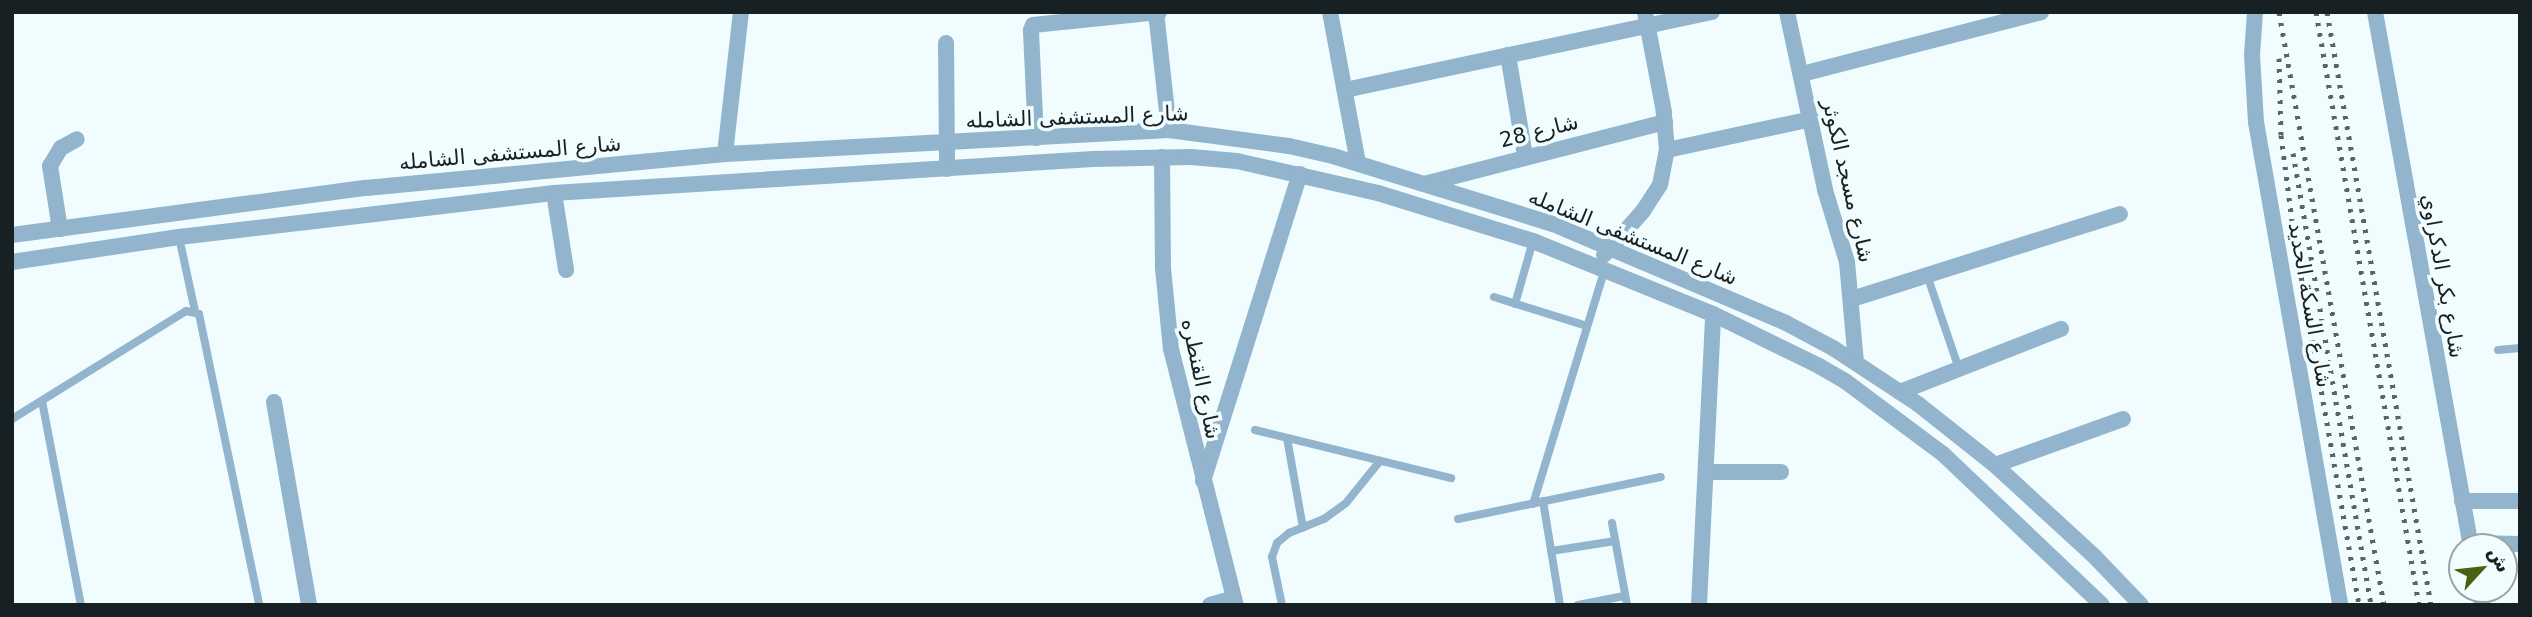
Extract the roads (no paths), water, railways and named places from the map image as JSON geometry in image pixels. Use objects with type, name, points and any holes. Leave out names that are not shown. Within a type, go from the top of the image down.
[{"type":"street","points":[[726,154],[741,12]]},
{"type":"street","points":[[1035,138],[1033,25],[1157,12],[1169,130]]},
{"type":"street","points":[[1330,12],[1358,163]]},
{"type":"street","points":[[1345,90],[1508,55],[1646,19],[1712,12]]},
{"type":"street","points":[[1802,74],[2041,12]]},
{"type":"street","name":"شارع السكة الحديد","points":[[2255,12],[2252,55],[2256,122],[2340,605]]},
{"type":"street","name":"شارع بكر الدكراوي","points":[[2375,12],[2468,533]]},
{"type":"street","name":"شارع مسجد الكوثر","points":[[1785,15],[1802,74],[1825,190],[1843,244],[1852,299],[1856,362]]},
{"type":"street","points":[[1601,266],[1611,247],[1643,211],[1660,185],[1667,150],[1665,122],[1646,19]]},
{"type":"street","points":[[946,43],[947,169]]},
{"type":"street","points":[[1508,55],[1525,156]]},
{"type":"street","points":[[1667,150],[1812,119]]},
{"type":"street","name":"شارع 28","points":[[1424,184],[1665,122]]},
{"type":"street","name":"شارع المستشفى الشامله","points":[[12,235],[366,188],[726,154],[1169,130],[1289,146],[1358,163],[1553,224],[1786,323],[1856,362],[1995,465],[2085,547],[2141,605]]},
{"type":"street","points":[[60,229],[50,166],[61,148],[77,139]]},
{"type":"street","name":"شارع المستشفى الشامله","points":[[12,262],[179,237],[554,193],[1162,157],[1237,161],[1300,174],[1456,216],[1533,241],[1601,266],[1713,314],[1845,381],[1943,454],[2102,605]]},
{"type":"street","name":"شارع القنطره","points":[[1162,157],[1166,309],[1177,382],[1235,601]]},
{"type":"street","points":[[1203,481],[1300,174]]},
{"type":"street","points":[[554,193],[566,270]]},
{"type":"street","points":[[1852,299],[2120,214]]},
{"type":"street","points":[[1699,605],[1713,314]]},
{"type":"street","points":[[1900,392],[2061,329]]},
{"type":"street","points":[[274,402],[309,605]]},
{"type":"street","points":[[1995,465],[2123,419]]},
{"type":"street","points":[[1706,472],[1781,472]]},
{"type":"street","points":[[2462,501],[2520,501]]},
{"type":"street","points":[[1700,584],[1713,605]]},
{"type":"street","points":[[1210,605],[1235,601]]},
{"type":"lane","points":[[179,237],[195,311],[203,322],[259,605]]},
{"type":"lane","points":[[1515,304],[1533,241]]},
{"type":"lane","points":[[1532,503],[1587,326],[1601,266]]},
{"type":"lane","points":[[1927,275],[1959,369]]},
{"type":"lane","points":[[1494,297],[1587,326]]},
{"type":"lane","points":[[12,419],[186,311],[195,311]]},
{"type":"lane","points":[[2498,351],[2520,348]]},
{"type":"lane","points":[[42,401],[81,605]]},
{"type":"lane","points":[[1255,430],[1451,478]]},
{"type":"lane","points":[[1287,438],[1303,528]]},
{"type":"lane","points":[[1282,605],[1273,550],[1283,537],[1324,519],[1346,503],[1380,461]]},
{"type":"lane","points":[[1458,519],[1661,477]]},
{"type":"lane","points":[[1543,502],[1560,605]]},
{"type":"lane","points":[[1578,605],[1625,600],[1612,523]]},
{"type":"lane","points":[[1551,551],[1615,541]]},
{"type":"railway","points":[[2279,12],[2384,605]]},
{"type":"railway","points":[[2316,12],[2419,605]]},
{"type":"railway","points":[[2327,12],[2431,605]]},
{"type":"railway","points":[[2279,58],[2281,135],[2294,236],[2359,605]]},
{"type":"railway","points":[[2293,153],[2371,605]]}]
